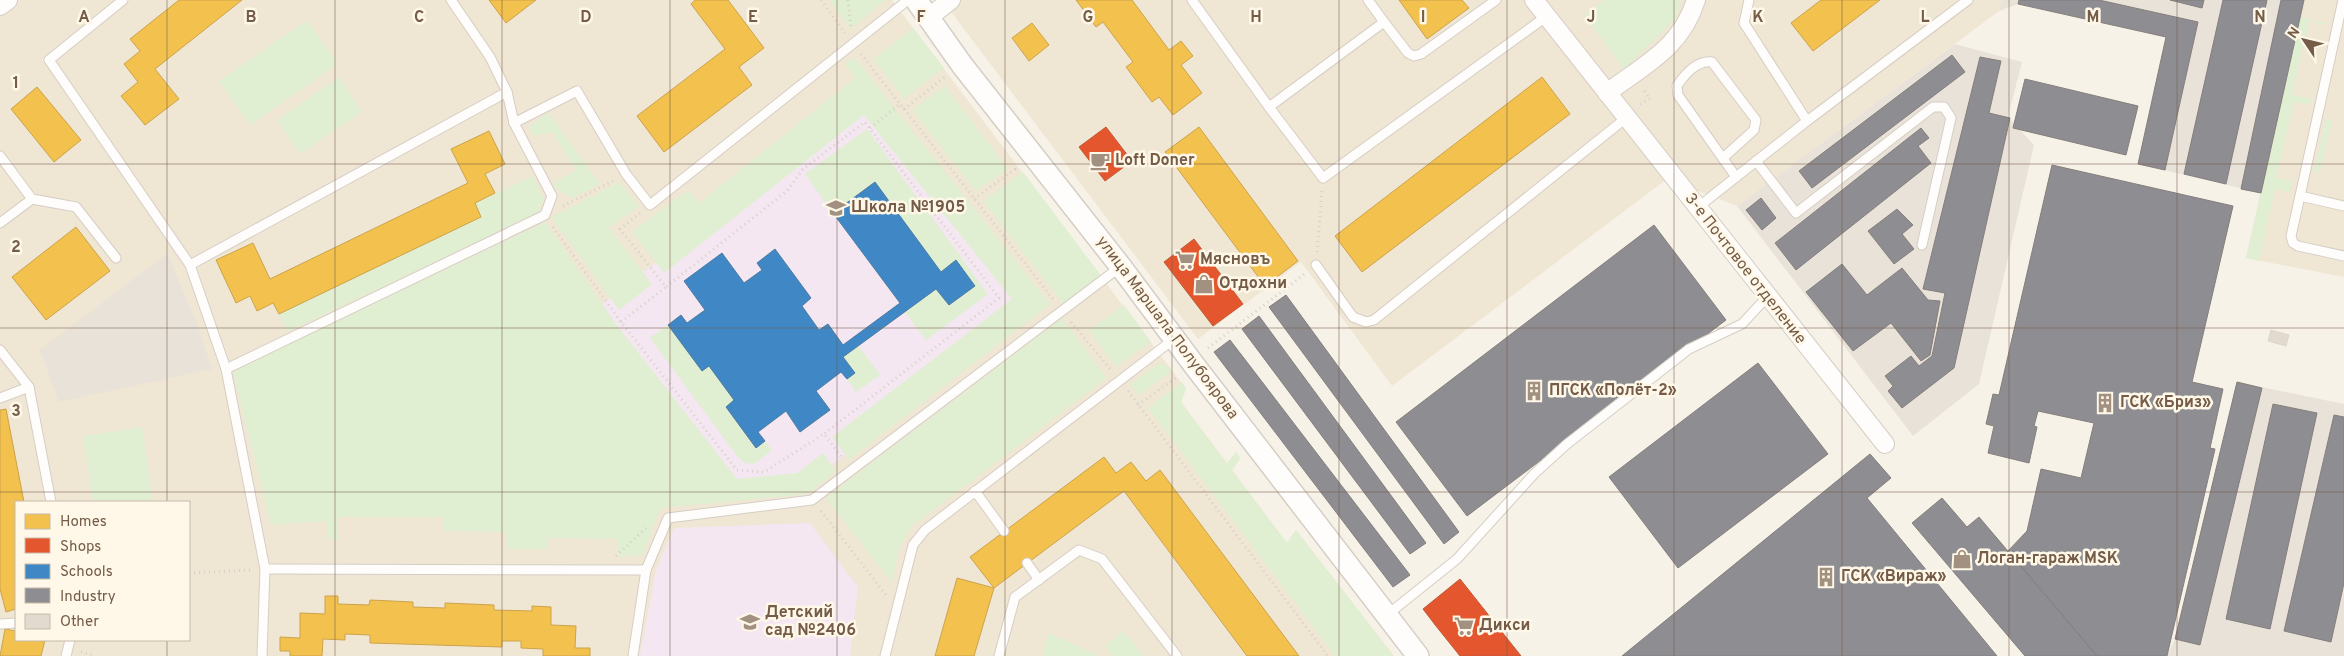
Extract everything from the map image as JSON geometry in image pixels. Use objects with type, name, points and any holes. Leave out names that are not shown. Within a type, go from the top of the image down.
[{"type":"street","points":[[0,6],[8,0]]},
{"type":"street","name":"улица Маршала Полубоярова","points":[[916,0],[962,65],[1121,267],[1174,339],[1387,615],[1411,654]]},
{"type":"street","points":[[928,18],[951,0]]},
{"type":"street","name":"3-е Почтовое отделение","points":[[1534,0],[1766,297],[1885,444]]},
{"type":"street","points":[[1607,93],[1670,46],[1683,32],[1696,0]]},
{"type":"lane","points":[[123,0],[49,60],[190,265],[226,369],[265,569],[262,656]]},
{"type":"lane","points":[[226,369],[545,215],[552,196],[514,124],[507,92],[490,57],[451,0]]},
{"type":"lane","points":[[514,124],[577,91],[626,174],[650,205],[854,45],[908,0]]},
{"type":"lane","points":[[1192,0],[1323,178],[1547,16]]},
{"type":"lane","points":[[1368,0],[1408,53],[1414,56],[1420,54],[1496,0]]},
{"type":"lane","points":[[1749,0],[1744,23],[1807,121]]},
{"type":"lane","points":[[1697,208],[1807,121],[1968,0]]},
{"type":"lane","points":[[2344,0],[2291,236],[2293,243],[2298,246],[2344,256]]},
{"type":"lane","points":[[1269,107],[1384,22]]},
{"type":"lane","points":[[1722,158],[1754,130],[1756,120],[1712,62],[1705,61],[1685,74],[1677,86],[1678,95],[1722,158],[1736,177]]},
{"type":"lane","points":[[190,265],[507,92]]},
{"type":"lane","points":[[1756,161],[1796,212],[1933,107],[1944,107],[1951,118],[1922,245]]},
{"type":"lane","points":[[1316,265],[1353,317],[1366,322],[1374,320],[1626,118]]},
{"type":"lane","points":[[0,156],[32,199],[76,207],[116,258]]},
{"type":"lane","points":[[2300,196],[2344,206]]},
{"type":"lane","points":[[0,223],[32,199]]},
{"type":"lane","points":[[633,656],[646,570],[668,518],[812,500],[1121,267]]},
{"type":"lane","points":[[1387,615],[1458,559],[1538,470],[1567,444],[1689,349],[1742,324],[1766,297]]},
{"type":"lane","points":[[885,656],[914,545],[925,530],[1174,339]]},
{"type":"lane","points":[[0,350],[29,387],[51,501]]},
{"type":"lane","points":[[0,398],[29,387]]},
{"type":"lane","points":[[976,491],[1004,531]]},
{"type":"lane","points":[[999,656],[1015,597],[1079,550],[1102,559],[1177,656]]},
{"type":"lane","points":[[1027,563],[1039,580]]},
{"type":"lane","points":[[265,569],[646,570]]},
{"type":"lane","points":[[0,624],[15,623]]},
{"type":"lane","points":[[66,656],[70,641]]},
{"type":"path","points":[[821,0],[1062,312],[1120,380],[1328,656]]},
{"type":"path","points":[[848,0],[854,45]]},
{"type":"path","points":[[904,109],[946,77],[951,85]]},
{"type":"path","points":[[870,128],[900,104]]},
{"type":"path","points":[[621,322],[787,191],[803,169],[865,122],[999,298],[824,434],[764,472],[737,470],[621,322],[545,215],[626,174]]},
{"type":"path","points":[[974,198],[1015,169],[1009,162]]},
{"type":"path","points":[[1208,354],[1205,350],[1316,265],[1323,178]]},
{"type":"path","points":[[650,205],[620,229],[666,287]]},
{"type":"path","points":[[1138,405],[1177,377]]},
{"type":"path","points":[[824,434],[848,465]]},
{"type":"path","points":[[812,500],[897,609]]},
{"type":"path","points":[[600,569],[649,525]]},
{"type":"path","points":[[190,573],[265,569]]},
{"type":"shaded area","points":[[0,0],[892,0],[1186,389],[1181,402],[1227,463],[1236,452],[1240,458],[1232,470],[1287,543],[1296,530],[1394,656],[0,656]]},
{"type":"shaded area","points":[[942,0],[2002,0],[1999,11],[1737,206],[1667,179],[1392,386],[1301,262],[1198,339]]},
{"type":"shaded area","points":[[2002,0],[2304,0],[2261,193],[2138,164],[2166,37],[2018,4],[1999,11]]},
{"type":"shaded area","points":[[2304,0],[2344,0],[2344,277],[2246,258]]},
{"type":"shaded area","points":[[1955,44],[2022,62],[2008,117],[2034,145],[1979,384],[1913,436],[1737,206]]},
{"type":"shaded area","name":"Школа №1905","points":[[861,101],[1030,315],[803,487],[661,493],[590,314]]},
{"type":"shaded area","points":[[167,254],[197,324],[212,369],[59,402],[40,350]]},
{"type":"shaded area","points":[[2237,382],[2344,404],[2344,656],[2167,656],[2175,639]]},
{"type":"shaded area","name":"Детский сад №2406","points":[[810,523],[858,587],[850,656],[640,656],[656,570],[674,528]]},
{"type":"green space","points":[[829,0],[885,0],[851,29]]},
{"type":"green space","points":[[1604,0],[1681,0],[1677,17],[1624,69],[1584,15]]},
{"type":"green space","points":[[2300,17],[2328,23],[2328,25],[2309,21],[2292,95],[2311,99],[2310,105],[2294,102],[2276,178],[2293,181],[2290,192],[2275,189],[2259,261],[2246,258]]},
{"type":"green space","points":[[307,20],[338,64],[250,125],[219,81]]},
{"type":"green space","points":[[913,28],[944,68],[904,99],[873,59]]},
{"type":"green space","points":[[854,57],[1050,304],[849,460],[832,437],[1012,299],[864,115],[664,273],[632,232],[688,190],[699,203],[855,78],[845,64]]},
{"type":"green space","points":[[339,77],[362,112],[300,154],[277,120]]},
{"type":"green space","points":[[945,86],[1008,169],[976,191],[912,110]]},
{"type":"green space","points":[[548,112],[600,184],[572,198],[551,185],[576,170],[552,132],[533,136],[529,127]]},
{"type":"green space","points":[[2326,119],[2332,120],[2320,172],[2314,171]]},
{"type":"green space","points":[[867,129],[988,294],[926,340],[905,312],[936,289],[949,305],[975,286],[956,261],[941,272],[875,182],[833,213],[805,174]]},
{"type":"green space","points":[[1023,172],[1102,277],[1064,305],[983,201]]},
{"type":"green space","points":[[533,176],[544,199],[537,213],[287,332],[279,314],[481,217],[475,203]]},
{"type":"green space","points":[[620,182],[639,206],[609,228],[652,284],[619,310],[551,217]]},
{"type":"green space","points":[[545,222],[619,328],[737,479],[797,473],[823,453],[836,471],[808,494],[660,508],[643,555],[617,557],[617,539],[548,538],[547,549],[507,549],[506,532],[445,531],[442,517],[337,517],[337,540],[328,539],[326,521],[271,525],[233,371]]},
{"type":"green space","points":[[1124,305],[1151,342],[1116,367],[1089,330]]},
{"type":"green space","points":[[1062,318],[1107,378],[911,527],[899,548],[892,583],[826,498]]},
{"type":"green space","points":[[668,325],[702,370],[709,366],[734,400],[726,407],[756,448],[765,441],[772,450],[754,464],[745,463],[737,456],[650,338]]},
{"type":"green space","points":[[859,346],[880,375],[856,392],[847,379],[854,373],[843,357]]},
{"type":"green space","points":[[1158,364],[1166,365],[1172,370],[1139,396],[1130,384]]},
{"type":"green space","points":[[1182,382],[1186,389],[1181,402],[1227,464],[1236,452],[1240,458],[1232,470],[1287,543],[1296,530],[1392,656],[1335,656],[1148,408]]},
{"type":"green space","points":[[142,427],[153,501],[93,501],[83,436]]},
{"type":"green space","points":[[1124,631],[1144,656],[1113,656],[1105,646]]},
{"type":"green space","points":[[1049,633],[1100,656],[1042,656]]},
{"type":"building: Homes","points":[[179,0],[242,0],[155,69],[179,99],[145,125],[121,96],[138,82],[124,64],[140,51],[130,39]]},
{"type":"building: Homes","points":[[489,0],[536,0],[506,23]]},
{"type":"building: Homes","points":[[695,0],[728,0],[764,48],[739,67],[752,85],[664,152],[637,116],[725,49],[691,4]]},
{"type":"building: Homes","points":[[1076,0],[1132,0],[1169,50],[1181,41],[1193,56],[1181,65],[1202,93],[1173,115],[1159,97],[1152,102],[1126,67],[1133,62],[1103,22],[1096,27]]},
{"type":"building: Homes","points":[[1399,0],[1462,0],[1469,8],[1427,39]]},
{"type":"building: Homes","points":[[1821,0],[1880,0],[1813,51],[1791,23]]},
{"type":"building: Homes","points":[[1032,23],[1049,45],[1029,61],[1012,38]]},
{"type":"building: Homes","points":[[1542,77],[1570,114],[1362,272],[1335,236]]},
{"type":"building: Homes","points":[[37,87],[81,140],[54,162],[11,109]]},
{"type":"building: Homes","points":[[1199,127],[1298,261],[1265,286],[1165,152]]},
{"type":"building: Homes","points":[[489,131],[505,164],[485,174],[495,193],[475,203],[481,217],[279,314],[273,303],[257,311],[250,296],[236,303],[216,260],[253,243],[270,279],[468,183],[451,149]]},
{"type":"building: Homes","points":[[76,227],[110,271],[46,320],[12,277]]},
{"type":"building: Homes","points":[[6,409],[24,501],[15,501],[15,609],[6,612],[0,589],[0,410]]},
{"type":"building: Homes","points":[[1104,457],[1116,473],[1131,462],[1146,481],[1160,470],[1299,656],[1247,656],[1124,491],[994,588],[970,557]]},
{"type":"building: Homes","points":[[957,578],[994,588],[974,656],[935,656]]},
{"type":"building: Homes","points":[[325,596],[338,596],[338,604],[369,605],[370,600],[413,602],[413,607],[445,608],[445,603],[494,605],[494,610],[532,611],[532,606],[551,607],[551,625],[576,626],[575,648],[590,648],[590,656],[543,656],[543,649],[521,648],[521,641],[502,641],[502,647],[370,643],[370,635],[345,634],[345,640],[323,639],[322,656],[290,656],[290,651],[280,651],[280,637],[300,638],[300,613],[325,614]]},
{"type":"building: Homes","points":[[5,629],[15,631],[15,641],[45,641],[41,656],[0,656]]},
{"type":"building: Shops","points":[[1106,127],[1132,161],[1105,181],[1079,147]]},
{"type":"building: Shops","points":[[1194,239],[1243,304],[1213,326],[1164,262]]},
{"type":"building: Shops","points":[[1460,579],[1521,656],[1460,656],[1436,626],[1423,609]]},
{"type":"building: Schools","points":[[875,182],[941,272],[956,260],[975,286],[949,305],[936,289],[843,357],[855,373],[847,379],[841,372],[816,391],[830,410],[800,432],[786,411],[758,432],[765,441],[756,448],[726,407],[734,400],[709,366],[702,371],[668,325],[681,315],[687,323],[705,310],[684,281],[722,253],[744,283],[762,270],[757,263],[775,249],[811,298],[802,306],[819,330],[828,324],[843,345],[900,303],[833,213]]},
{"type":"building: Industry","points":[[2019,0],[2099,0],[2198,22],[2165,170],[2138,164],[2166,37],[2018,4]]},
{"type":"building: Industry","points":[[2170,0],[2204,0],[2202,8]]},
{"type":"building: Industry","points":[[2223,0],[2267,0],[2226,184],[2184,174]]},
{"type":"building: Industry","points":[[2281,0],[2304,0],[2261,193],[2241,189]]},
{"type":"building: Industry","points":[[1952,55],[1965,72],[1812,188],[1799,171]]},
{"type":"building: Industry","points":[[1980,57],[2001,61],[1989,113],[2010,118],[1954,368],[1902,408],[1888,391],[1893,386],[1885,376],[1911,356],[1919,366],[1932,356],[1945,293],[1923,289]]},
{"type":"building: Industry","points":[[2025,79],[2138,106],[2126,155],[2013,128]]},
{"type":"building: Industry","points":[[1921,128],[1929,138],[1918,146],[1931,163],[1796,270],[1775,243]]},
{"type":"building: Industry","name":"ГСК «Бриз»","points":[[2052,165],[2233,206],[2192,382],[2223,389],[2210,448],[2215,449],[2167,656],[2097,656],[2008,551],[2027,531],[2041,469],[2081,478],[2094,423],[2038,411],[2034,426],[2037,427],[2029,463],[1988,453],[1994,426],[1986,424],[1993,394],[1999,395]]},
{"type":"building: Industry","points":[[1761,198],[1776,218],[1762,230],[1746,210]]},
{"type":"building: Industry","points":[[1897,209],[1913,225],[1902,234],[1914,249],[1894,264],[1868,231]]},
{"type":"building: Industry","name":"ПГСК «Полёт-2»","points":[[1654,225],[1726,320],[1467,516],[1396,422]]},
{"type":"building: Industry","points":[[1842,264],[1867,295],[1902,268],[1928,300],[1940,301],[1930,355],[1921,361],[1891,323],[1853,351],[1806,292]]},
{"type":"building: Industry","points":[[1286,295],[1459,532],[1444,544],[1269,307]]},
{"type":"building: Industry","points":[[1259,316],[1426,543],[1410,554],[1242,329]]},
{"type":"building: Industry","points":[[1230,340],[1410,575],[1393,587],[1214,352]]},
{"type":"building: Industry","name":"ПГСК «Полёт-2»","points":[[1758,363],[1828,454],[1678,568],[1609,477]]},
{"type":"building: Industry","points":[[2237,382],[2262,388],[2200,645],[2175,639]]},
{"type":"building: Industry","points":[[2273,404],[2317,413],[2270,629],[2226,619]]},
{"type":"building: Industry","points":[[2334,415],[2344,417],[2344,583],[2331,642],[2284,631]]},
{"type":"building: Industry","name":"ГСК «Вираж»","points":[[1870,454],[1891,478],[1867,498],[1997,656],[1622,656]]},
{"type":"building: Industry","points":[[1942,498],[1967,527],[1979,517],[2097,656],[2025,656],[1912,523]]},
{"type":"building: Other","points":[[2271,330],[2289,335],[2286,346],[2268,341]]},
{"type":"place","name":"Loft Doner","points":[[1100,161]]},
{"type":"place","name":"Школа №1905","points":[[836,208]]},
{"type":"place","name":"Мясновъ","points":[[1185,260]]},
{"type":"place","name":"Отдохни","points":[[1204,284]]},
{"type":"place","name":"ПГСК «Полёт-2»","points":[[1534,391]]},
{"type":"place","name":"ГСК «Бриз»","points":[[2105,403]]},
{"type":"place","name":"Логан-гараж MSK","points":[[1962,559]]},
{"type":"place","name":"ГСК «Вираж»","points":[[1826,577]]},
{"type":"place","name":"Детский сад №2406","points":[[750,622]]},
{"type":"place","name":"Дикси","points":[[1464,626]]}]
